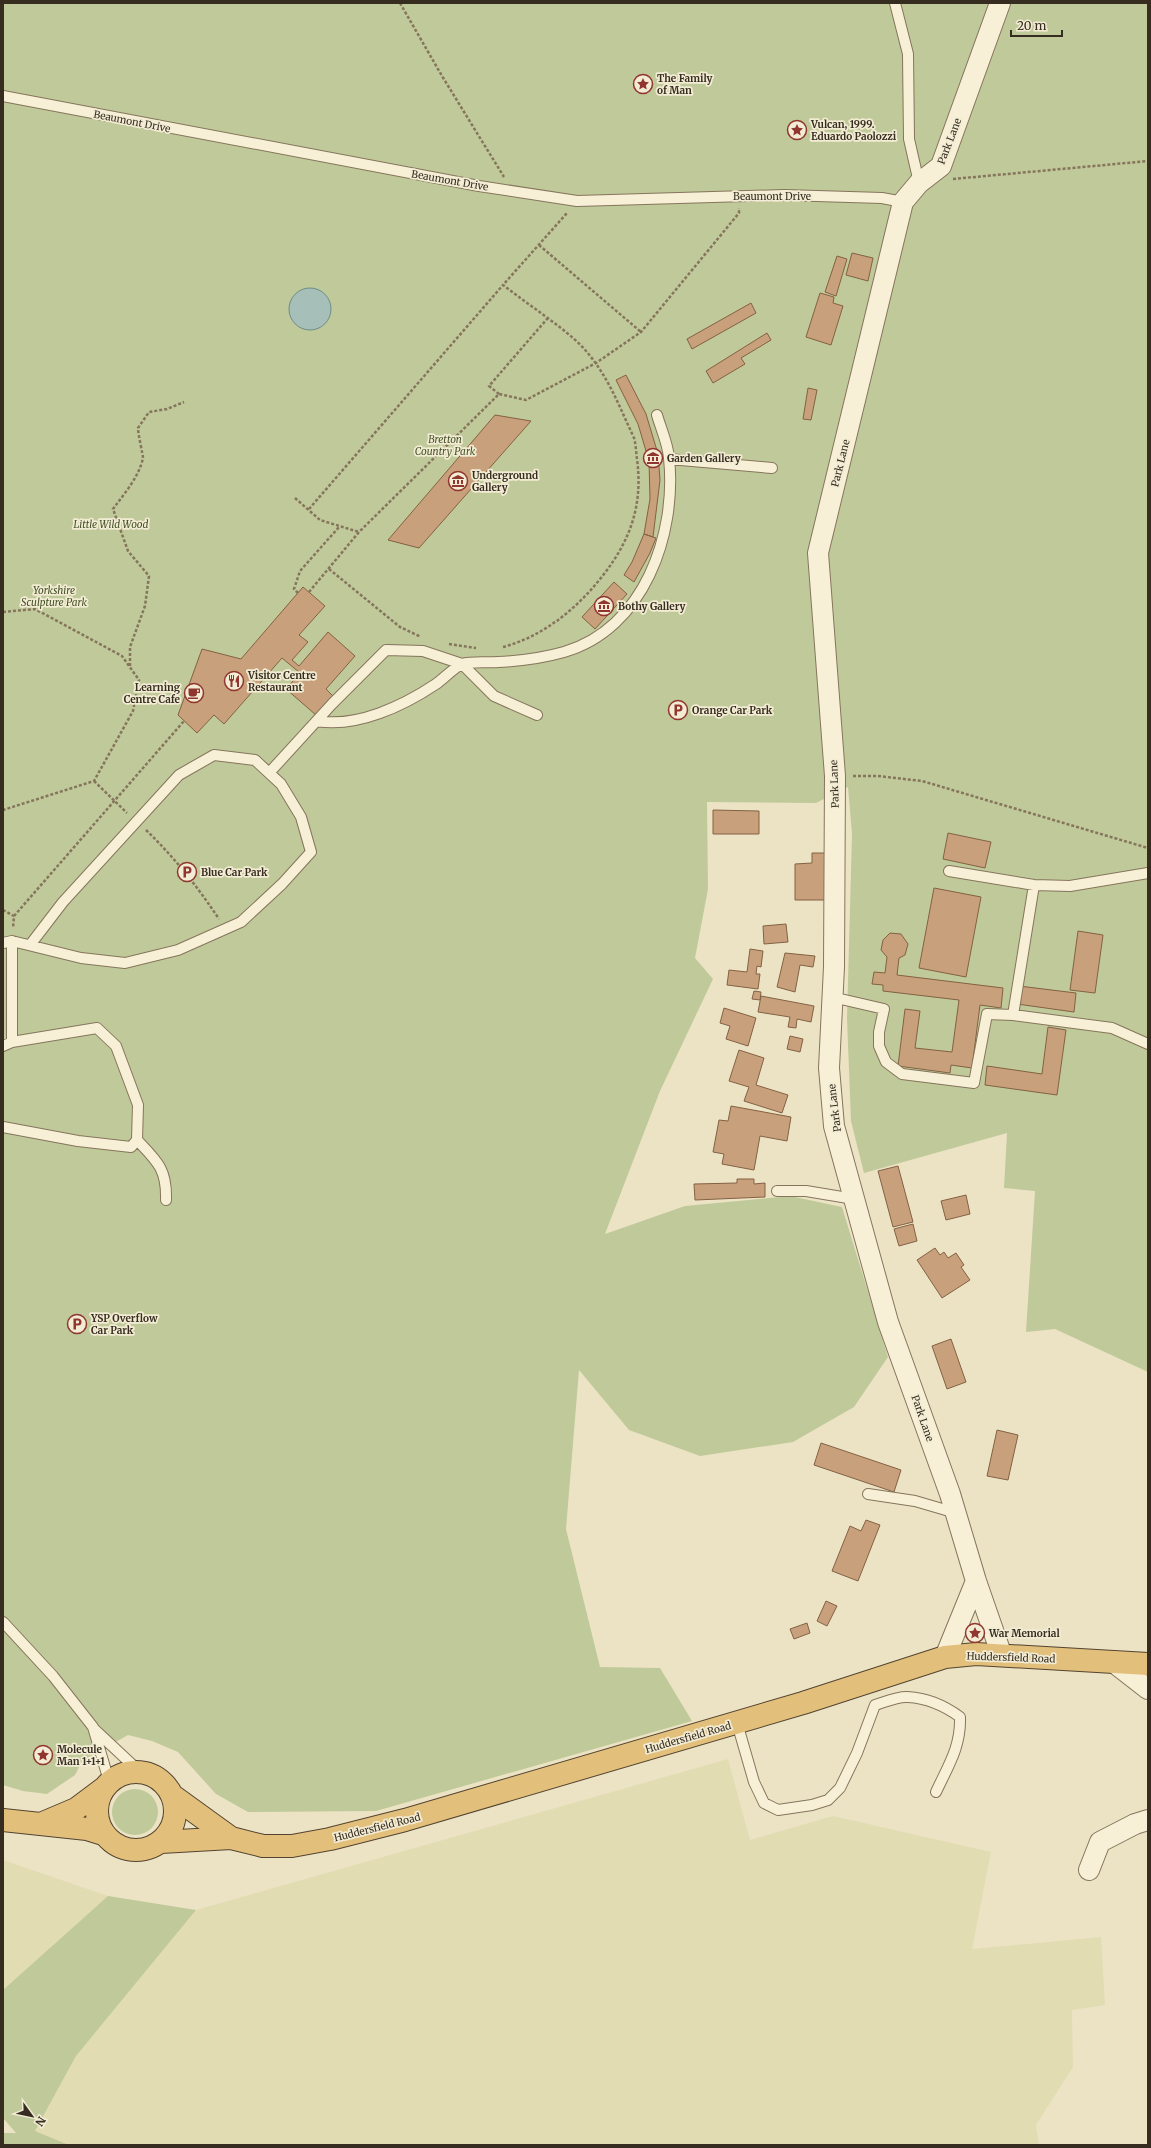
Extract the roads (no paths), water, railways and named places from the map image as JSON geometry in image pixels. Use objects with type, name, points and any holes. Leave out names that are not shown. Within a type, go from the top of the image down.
[{"type":"highway","name":"Huddersfield Road","points":[[3,1820],[87,1829],[103,1834],[113,1844],[124,1849],[137,1851],[150,1849],[161,1842],[231,1838],[263,1846],[292,1846],[330,1839],[406,1820],[737,1722],[944,1657],[976,1654],[1148,1664]]},
{"type":"highway","name":"Huddersfield Road","points":[[42,1823],[76,1809],[122,1774],[140,1772],[157,1778],[166,1786],[173,1796],[231,1838]]},
{"type":"highway","points":[[103,1834],[98,1823],[96,1811],[98,1799],[107,1785]]},
{"type":"highway","points":[[161,1842],[169,1833],[174,1821],[176,1809],[173,1796]]},
{"type":"street","name":"Park Lane","points":[[1000,3],[941,166],[919,183],[903,202],[818,553],[834,776],[832,997],[829,1068],[834,1126],[888,1322],[956,1513],[976,1581],[1002,1656]]},
{"type":"street","points":[[944,1657],[976,1581]]},
{"type":"street","points":[[1112,1661],[1148,1689]]},
{"type":"street","points":[[1089,1870],[1100,1842],[1135,1824],[1148,1820]]},
{"type":"lane","points":[[895,3],[908,54],[909,139],[919,183]]},
{"type":"lane","name":"Beaumont Drive","points":[[3,96],[308,154],[577,201],[740,196],[882,198],[903,202]]},
{"type":"lane","points":[[269,773],[386,650],[423,651],[462,664],[511,662],[564,652],[597,639],[617,620],[637,597],[652,573],[664,540],[670,477],[669,458],[657,415]]},
{"type":"lane","points":[[669,458],[772,468]]},
{"type":"lane","points":[[462,664],[494,696],[537,715]]},
{"type":"lane","points":[[317,721],[341,720],[387,711],[424,692],[462,664]]},
{"type":"lane","points":[[3,1126],[78,1141],[131,1147],[137,1140],[138,1105],[116,1046],[97,1028],[8,1044],[7,942],[30,945],[81,958],[125,963],[178,950],[241,922],[282,884],[311,852],[301,817],[281,784],[255,760],[214,755],[179,775],[63,902],[30,945]]},
{"type":"lane","points":[[948,871],[1034,885],[1070,886],[1148,873]]},
{"type":"lane","points":[[1013,1015],[1034,885]]},
{"type":"lane","points":[[832,997],[884,1009],[879,1032],[879,1046],[886,1062],[902,1074],[974,1083],[987,1014],[1013,1015],[1112,1028],[1148,1044]]},
{"type":"lane","points":[[137,1140],[156,1160],[167,1181],[166,1200]]},
{"type":"lane","points":[[777,1191],[806,1191],[854,1199]]},
{"type":"lane","points":[[868,1494],[915,1501],[956,1513]]},
{"type":"lane","points":[[3,1622],[53,1676],[93,1727],[140,1772]]},
{"type":"lane","points":[[737,1722],[754,1782],[764,1803],[778,1810],[812,1805],[828,1800],[840,1788],[857,1753],[875,1705],[907,1697],[936,1704],[950,1710],[960,1717],[959,1745],[936,1792]]},
{"type":"lane","points":[[93,1727],[107,1785]]},
{"type":"water","points":[[306,288],[314,288],[325,294],[331,305],[331,313],[325,324],[314,330],[306,330],[295,324],[289,313],[289,305],[295,294]]},
{"type":"place","name":"The Family of Man","points":[[643,84]]},
{"type":"place","name":"Vulcan, 1999. Eduardo Paolozzi","points":[[797,130]]},
{"type":"place","name":"Garden Gallery","points":[[653,458]]},
{"type":"place","name":"Underground Gallery","points":[[458,481]]},
{"type":"place","name":"Bothy Gallery","points":[[604,606]]},
{"type":"place","name":"Visitor Centre Restaurant","points":[[234,681]]},
{"type":"place","name":"Learning Centre Cafe","points":[[194,693]]},
{"type":"place","name":"Orange Car Park","points":[[678,710]]},
{"type":"place","name":"Blue Car Park","points":[[187,872]]},
{"type":"place","name":"YSP Overflow Car Park","points":[[77,1324]]},
{"type":"place","name":"War Memorial","points":[[975,1633]]},
{"type":"place","name":"Molecule Man 1+1+1","points":[[43,1755]]},
{"type":"park label","name":"Bretton Country Park","points":[[445,444]]},
{"type":"park label","name":"Little Wild Wood","points":[[111,524]]},
{"type":"park label","name":"Yorkshire Sculpture Park","points":[[54,596]]}]
